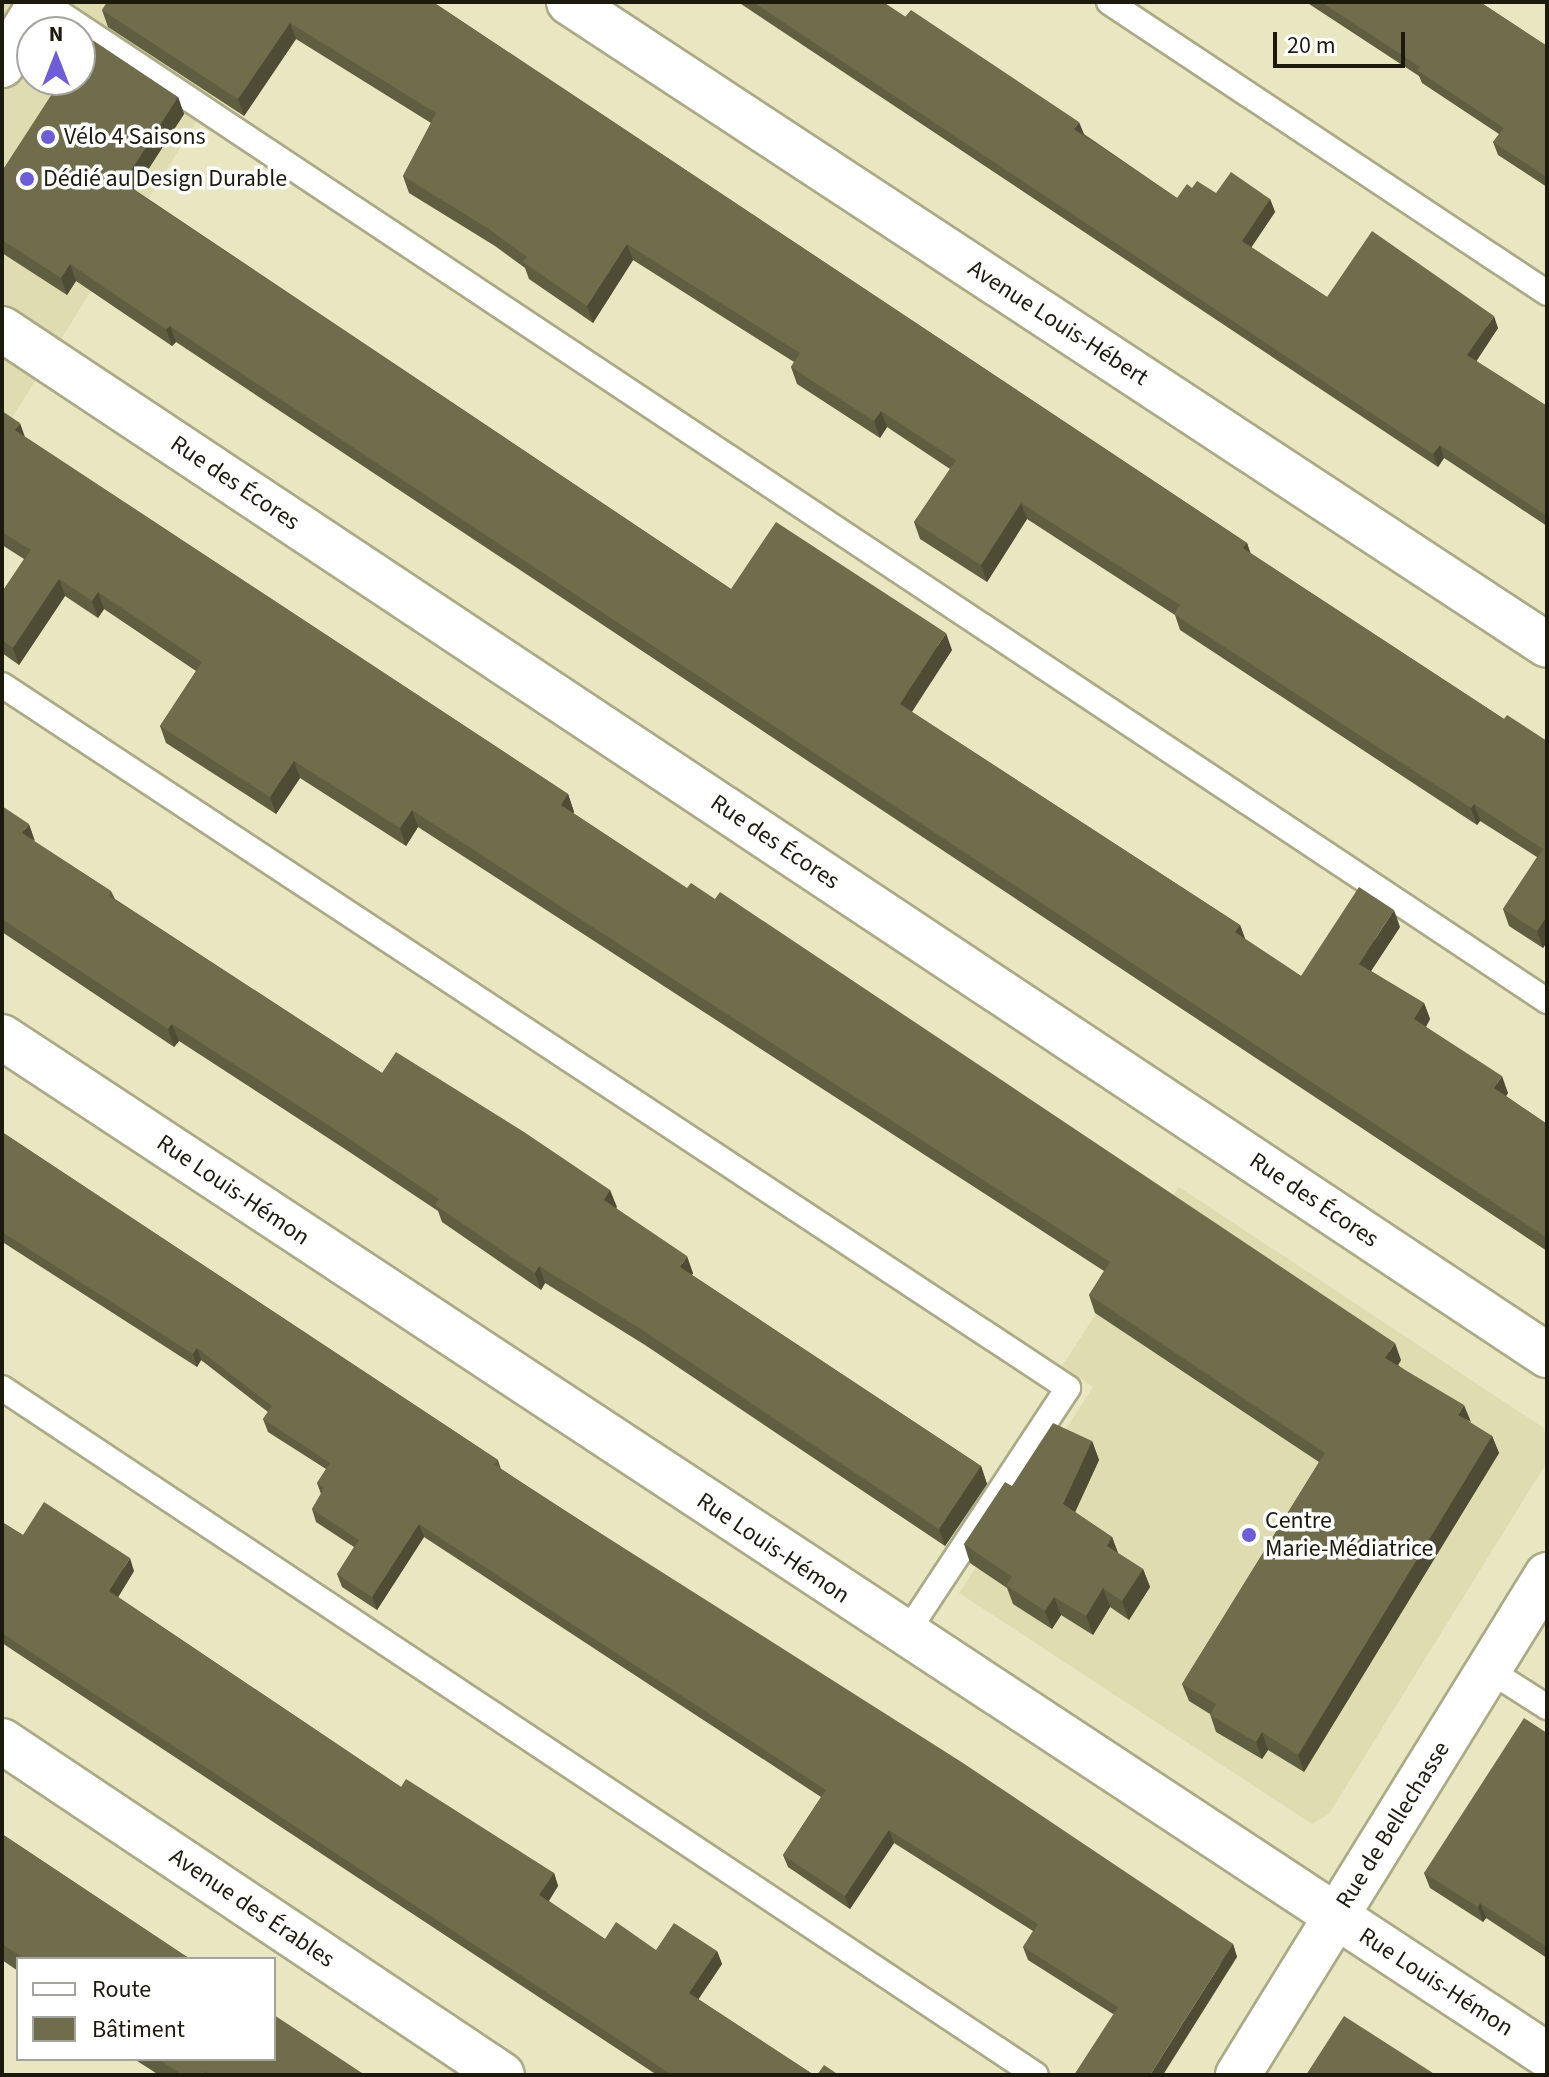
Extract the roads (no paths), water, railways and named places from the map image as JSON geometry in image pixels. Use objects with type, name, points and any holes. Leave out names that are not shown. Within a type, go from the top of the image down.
[{"type":"street","points":[[2,65],[42,2]]},
{"type":"street","name":"Avenue Louis-Hébert","points":[[569,2],[1547,645]]},
{"type":"street","name":"Rue des Écores","points":[[2,329],[1547,1355]]},
{"type":"street","name":"Rue Louis-Hémon","points":[[2,1037],[905,1635],[1547,2055]]},
{"type":"street","name":"Rue de Bellechasse","points":[[1238,2075],[1547,1575]]},
{"type":"street","name":"Avenue des Érables","points":[[2,1741],[502,2075]]},
{"type":"lane","points":[[42,2],[1547,1001]]},
{"type":"lane","points":[[1109,2],[1547,293]]},
{"type":"lane","points":[[2,685],[1068,1388],[905,1635]]},
{"type":"lane","points":[[2,1388],[1036,2075]]},
{"type":"lane","points":[[1489,1670],[1547,1707]]},
{"type":"place","name":"Vélo 4 Saisons","points":[[48,137]]},
{"type":"place","name":"Dédié au Design Durable","points":[[27,179]]},
{"type":"place","name":"Centre Marie-Médiatrice","points":[[1249,1535]]}]
